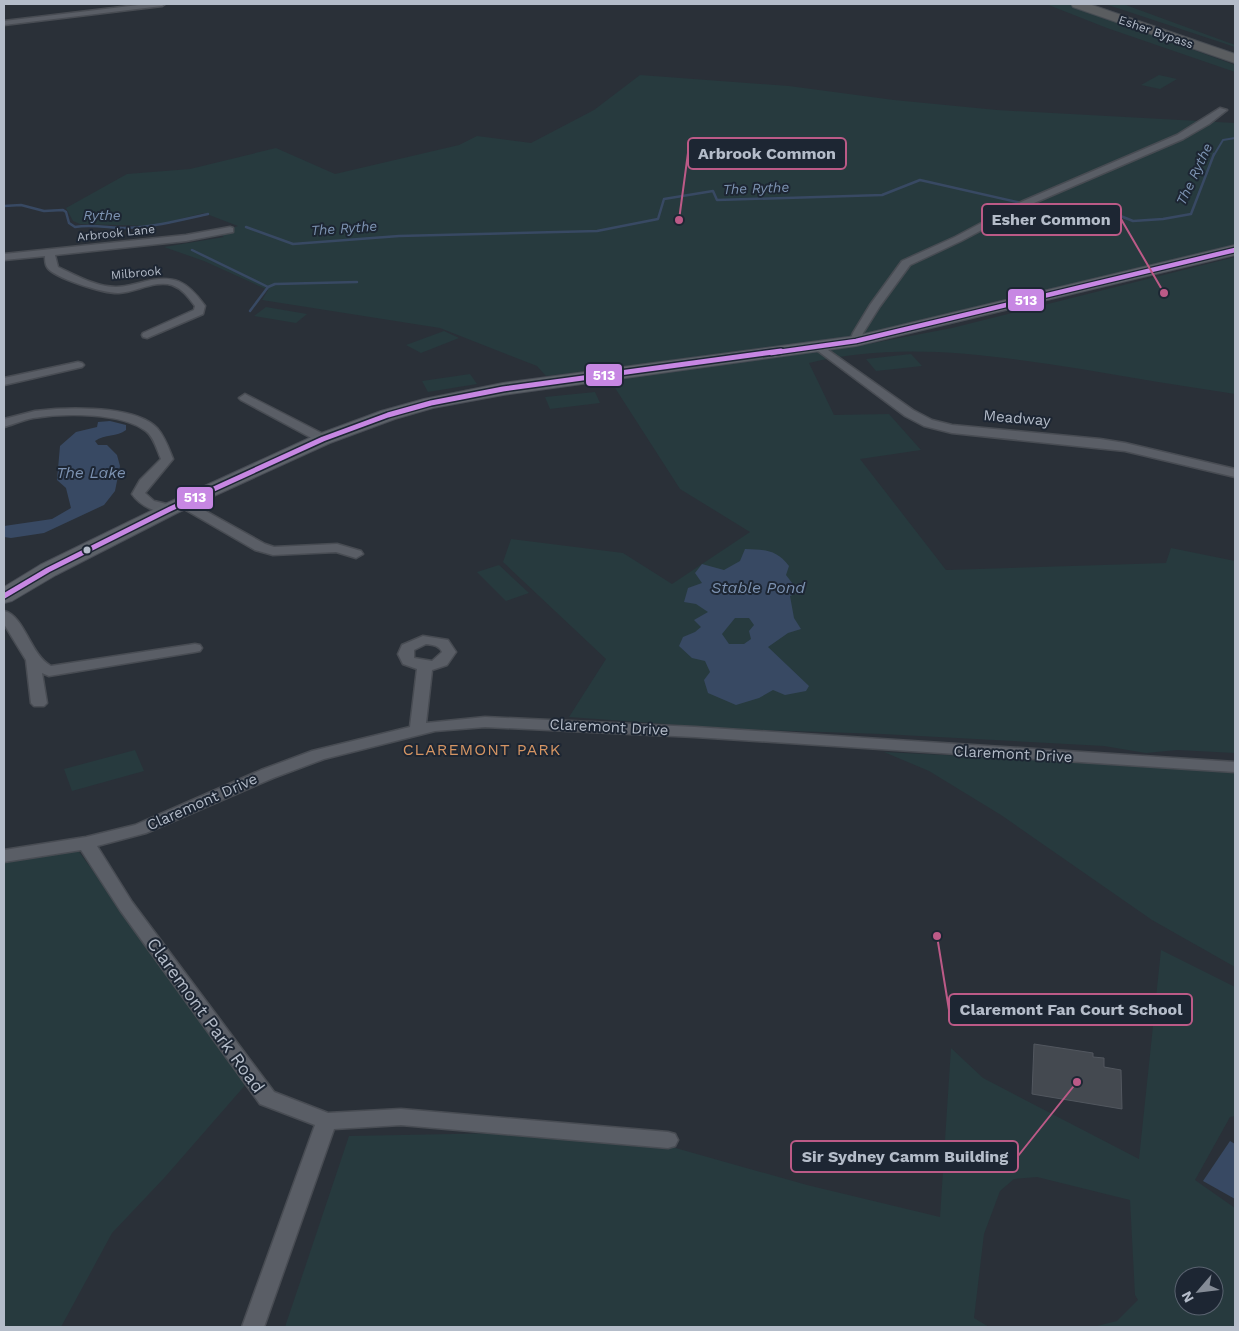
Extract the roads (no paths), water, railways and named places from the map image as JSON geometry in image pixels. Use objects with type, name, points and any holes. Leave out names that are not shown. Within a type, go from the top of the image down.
[{"type":"highway","name":"Esher Bypass","points":[[1077,4],[1132,17],[1235,51]]},
{"type":"highway","name":"Esher Bypass","points":[[1095,7],[1235,59]]},
{"type":"highway","points":[[1095,7],[1124,24],[1235,64]]},
{"type":"main road","points":[[4,596],[48,570],[177,506],[323,439],[388,415],[431,402],[497,389],[856,341],[1235,250]]},
{"type":"street","points":[[4,23],[162,4]]},
{"type":"street","points":[[856,341],[875,305],[906,263],[1026,204],[1180,137],[1223,110]]},
{"type":"street","name":"Arbrook Lane","points":[[4,257],[186,238],[230,230]]},
{"type":"street","name":"Milbrook","points":[[50,253],[51,266],[54,269],[108,289],[125,289],[159,282],[183,286],[200,309],[188,317],[160,329],[148,330]]},
{"type":"street","name":"Meadway","points":[[818,346],[909,413],[939,427],[1100,443],[1125,447],[1235,473]]},
{"type":"street","points":[[4,382],[22,376],[78,365]]},
{"type":"street","points":[[245,398],[323,439]]},
{"type":"street","points":[[4,423],[12,419],[35,414],[63,412],[102,413],[133,419],[151,429],[161,444],[167,459],[145,483],[138,494],[149,504],[177,506],[251,543],[274,551],[337,548],[356,554]]},
{"type":"street","points":[[4,615],[14,627],[32,661],[40,703]]},
{"type":"street","points":[[32,661],[40,668],[49,671],[195,648]]},
{"type":"street","points":[[417,730],[425,666]]},
{"type":"street","name":"Claremont Drive","points":[[4,856],[86,843],[140,829],[171,818],[267,774],[318,755],[435,726],[485,722],[1235,767]]},
{"type":"street","name":"Claremont Park Road","points":[[86,843],[126,906],[267,1098],[327,1121],[401,1117],[668,1140]]},
{"type":"street","points":[[253,1327],[327,1121]]},
{"type":"water","name":"The Lake","points":[[110,421],[126,425],[126,430],[95,441],[98,445],[107,445],[117,455],[120,466],[115,491],[104,505],[44,533],[11,538],[4,537],[4,526],[52,519],[71,508],[66,488],[57,480],[60,446],[76,432],[97,427],[98,422]]},
{"type":"water","name":"Stable Pond","points":[[745,549],[758,550],[775,553],[789,566],[786,575],[799,592],[790,596],[794,618],[801,629],[788,633],[768,647],[809,686],[806,691],[785,695],[773,690],[759,698],[736,705],[708,693],[704,680],[710,672],[705,661],[692,658],[679,646],[683,637],[701,627],[694,620],[708,612],[696,604],[684,602],[688,588],[702,583],[695,573],[702,564],[724,570],[740,561]],"holes":[[[735,618],[749,618],[754,625],[749,631],[751,639],[744,644],[729,644],[722,634]]]},
{"type":"water","points":[[1230,1141],[1235,1144],[1235,1199],[1203,1181]]},
{"type":"waterway","name":"The Rythe","points":[[1214,155],[1223,140],[1235,138]]},
{"type":"waterway","name":"The Rythe","points":[[246,227],[293,244],[399,236],[597,231],[658,219],[664,199],[713,191],[717,200],[882,195],[920,180],[1030,205],[1081,214],[1113,213],[1133,221],[1163,219],[1191,214],[1214,154]]},
{"type":"waterway","name":"Rythe","points":[[4,206],[21,205],[44,211],[63,210],[66,212],[69,223],[75,227],[120,228],[147,226],[208,214]]},
{"type":"waterway","points":[[192,250],[268,287]]},
{"type":"waterway","points":[[268,287],[275,284],[357,282]]},
{"type":"waterway","points":[[250,311],[268,287]]},
{"type":"place","name":"Arbrook Common","points":[[679,220]]},
{"type":"place","name":"Esher Common","points":[[1164,293]]},
{"type":"place","name":"Claremont Fan Court School","points":[[937,936]]},
{"type":"place","name":"Sir Sydney Camm Building","points":[[1077,1082]]},
{"type":"district","name":"CLAREMONT PARK","points":[[482,749]]}]
